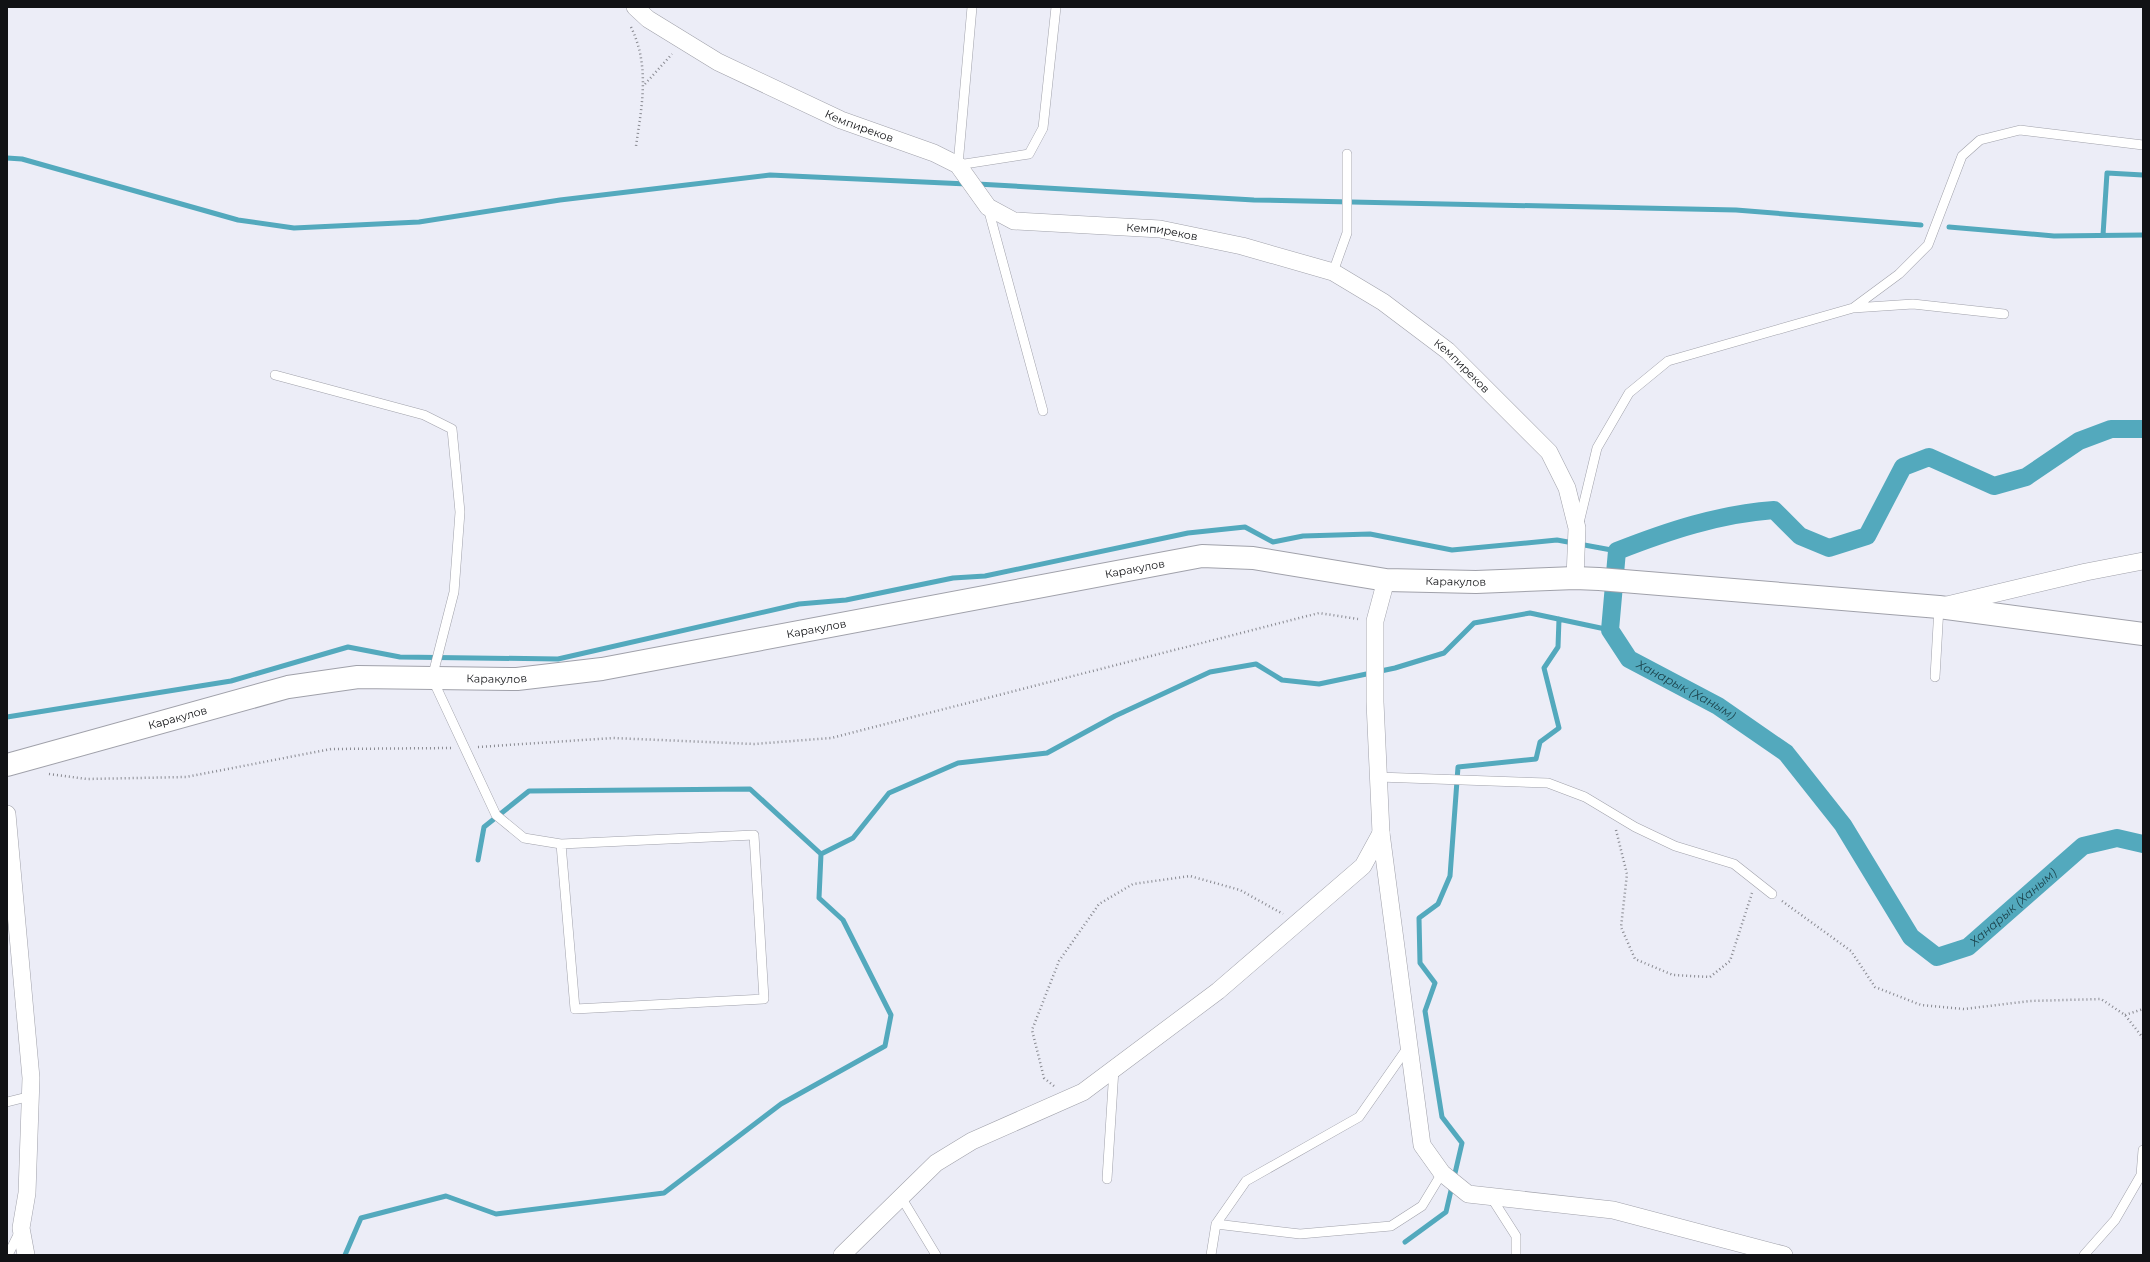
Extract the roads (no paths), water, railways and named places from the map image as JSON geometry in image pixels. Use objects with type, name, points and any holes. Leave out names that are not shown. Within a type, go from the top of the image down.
[{"type":"main road","name":"Каракулов","points":[[7,765],[288,687],[358,677],[517,679],[602,669],[1202,556],[1253,558],[1386,580],[1476,582],[1575,578],[1599,579],[1939,607],[2143,634]]},
{"type":"street","name":"Кемпиреков","points":[[635,7],[648,19],[718,62],[841,120],[934,153],[961,169],[984,201],[1014,221],[1160,228],[1242,246],[1333,272],[1383,302],[1448,351],[1550,452],[1567,488],[1577,528],[1575,578]]},
{"type":"street","points":[[1939,607],[2086,572],[2143,561]]},
{"type":"street","points":[[1386,580],[1375,621],[1375,702],[1381,833],[1422,1145],[1442,1173],[1468,1194],[1613,1210],[1784,1255]]},
{"type":"street","points":[[7,814],[31,1078],[27,1192],[21,1228],[26,1255]]},
{"type":"street","points":[[842,1255],[936,1163],[972,1141],[1083,1092],[1218,991],[1363,866],[1381,833]]},
{"type":"lane","points":[[972,7],[961,169],[1029,154],[1043,128],[1056,7]]},
{"type":"lane","points":[[1853,308],[1899,274],[1928,245],[1962,156],[1980,140],[2020,130],[2143,146]]},
{"type":"lane","points":[[1333,272],[1347,233],[1347,154]]},
{"type":"lane","points":[[984,201],[1043,411]]},
{"type":"lane","points":[[1577,528],[1597,448],[1629,393],[1668,361],[1853,308],[1913,304],[2004,314]]},
{"type":"lane","points":[[275,375],[424,415],[452,428],[460,512],[454,585],[432,678],[496,815],[524,838],[561,844],[754,834],[764,999],[575,1009],[561,844]]},
{"type":"lane","points":[[1935,677],[1939,607]]},
{"type":"lane","points":[[1378,778],[1548,783],[1585,797],[1675,846],[1734,864],[1772,894]]},
{"type":"lane","points":[[1211,1255],[1216,1224],[1246,1181],[1359,1117],[1409,1046]]},
{"type":"lane","points":[[1107,1179],[1114,1068]]},
{"type":"lane","points":[[7,1102],[30,1096]]},
{"type":"lane","points":[[2084,1255],[2115,1220],[2141,1175],[2143,1150]]},
{"type":"lane","points":[[1216,1224],[1300,1234],[1391,1226],[1422,1206],[1442,1173]]},
{"type":"lane","points":[[901,1197],[936,1255]]},
{"type":"lane","points":[[1491,1197],[1516,1236],[1516,1255]]},
{"type":"lane","points":[[8,1255],[21,1228]]},
{"type":"waterway","points":[[7,158],[22,159],[238,220],[294,228],[419,222],[560,200],[770,175],[967,184]]},
{"type":"waterway","points":[[2103,235],[2107,173],[2143,175]]},
{"type":"waterway","points":[[977,184],[1254,200],[1736,210],[1921,225]]},
{"type":"waterway","points":[[1949,227],[2054,236],[2143,235]]},
{"type":"waterway","name":"Ханарык (Ханым)","points":[[2143,429],[2111,429],[2079,441],[2026,477],[1994,486],[1929,457],[1903,467],[1867,536],[1829,548],[1800,536],[1774,510],[1733,515],[1694,524],[1617,551],[1610,630],[1629,659],[1718,706],[1786,753],[1843,825],[1911,937],[1937,957],[1968,947],[2083,846],[2117,838],[2143,844]]},
{"type":"waterway","points":[[7,717],[231,681],[348,647],[400,657],[558,659],[799,604],[846,600],[953,578],[985,576],[1188,533],[1245,527],[1273,542],[1303,536],[1370,534],[1452,550],[1557,540],[1617,551]]},
{"type":"waterway","points":[[478,860],[484,827],[529,791],[750,789],[821,854],[853,838],[889,793],[958,763],[1047,753],[1115,716],[1210,672],[1256,664],[1282,680],[1319,684],[1395,668],[1444,653],[1474,623],[1530,613],[1610,630]]},
{"type":"waterway","points":[[1405,1242],[1446,1212],[1462,1143],[1442,1117],[1425,1011],[1435,983],[1420,963],[1419,918],[1438,904],[1450,876],[1458,767],[1536,759],[1540,742],[1559,728],[1544,668],[1558,647],[1559,619]]},
{"type":"waterway","points":[[345,1255],[361,1218],[446,1196],[496,1214],[664,1193],[781,1104],[885,1046],[891,1015],[843,920],[819,898],[821,854]]}]
